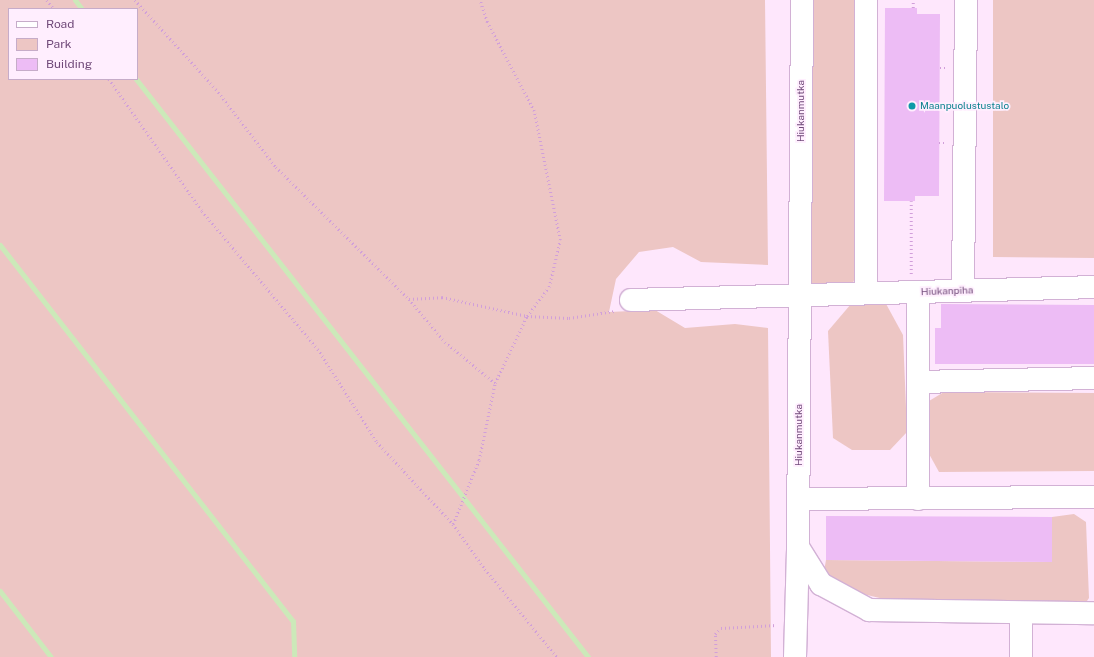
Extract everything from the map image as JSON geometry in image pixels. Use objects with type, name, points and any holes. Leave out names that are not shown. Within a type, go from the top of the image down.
[{"type":"street","name":"Hiukanmutka","points":[[800,654],[796,623],[798,547],[802,0]]},
{"type":"street","points":[[866,0],[866,293]]},
{"type":"street","points":[[963,291],[966,0]]},
{"type":"street","name":"Hiukanpiha","points":[[624,305],[800,295],[1094,287]]},
{"type":"street","points":[[914,292],[918,382],[918,498]]},
{"type":"street","points":[[918,382],[1094,378]]},
{"type":"street","points":[[798,499],[1094,497]]},
{"type":"street","points":[[798,547],[821,584],[869,610],[1094,613]]},
{"type":"street","points":[[1021,613],[1021,657]]},
{"type":"path","points":[[46,0],[53,8]]},
{"type":"path","points":[[135,0],[216,89],[276,167],[408,299],[445,342],[495,383]]},
{"type":"path","points":[[453,524],[459,502],[467,494],[479,460],[495,383],[527,316],[550,287],[560,240],[534,111],[487,22],[480,0]]},
{"type":"path","points":[[913,0],[913,8]]},
{"type":"path","points":[[110,80],[202,211],[318,349],[378,442],[453,524],[485,569],[557,657]]},
{"type":"path","points":[[911,201],[914,292]]},
{"type":"path","points":[[408,299],[442,297],[527,316],[569,318],[624,305]]},
{"type":"path","points":[[716,657],[715,634],[721,628],[796,623]]},
{"type":"green space","points":[[0,0],[765,0],[768,265],[701,262],[673,247],[639,252],[616,279],[609,312],[655,310],[685,328],[735,324],[768,328],[771,657],[0,657]]},
{"type":"green space","points":[[808,0],[857,0],[855,278],[852,285],[817,288],[809,283]]},
{"type":"green space","points":[[993,0],[1094,0],[1094,258],[993,257]]},
{"type":"green space","points":[[885,302],[903,335],[907,432],[890,450],[852,450],[833,438],[828,331],[851,304]]},
{"type":"green space","points":[[944,392],[1094,393],[1094,471],[939,472],[928,452],[929,401]]},
{"type":"green space","points":[[1074,514],[1086,522],[1089,598],[1083,607],[901,603],[850,591],[835,584],[824,571],[826,560],[1052,562],[1052,517]]},
{"type":"building","name":"Maanpuolustustalo","points":[[885,8],[917,8],[917,14],[940,14],[939,196],[915,196],[915,201],[884,201]]},
{"type":"building","points":[[941,304],[1094,305],[1094,364],[935,364],[935,328],[941,328]]},
{"type":"building","points":[[826,516],[1052,517],[1052,562],[826,560]]},
{"type":"waterway","points":[[75,0],[81,8]]},
{"type":"waterway","points":[[137,80],[588,657]]},
{"type":"waterway","points":[[0,245],[293,621],[294,657]]},
{"type":"waterway","points":[[0,591],[51,657]]},
{"type":"place","name":"Maanpuolustustalo","points":[[912,106]]}]
